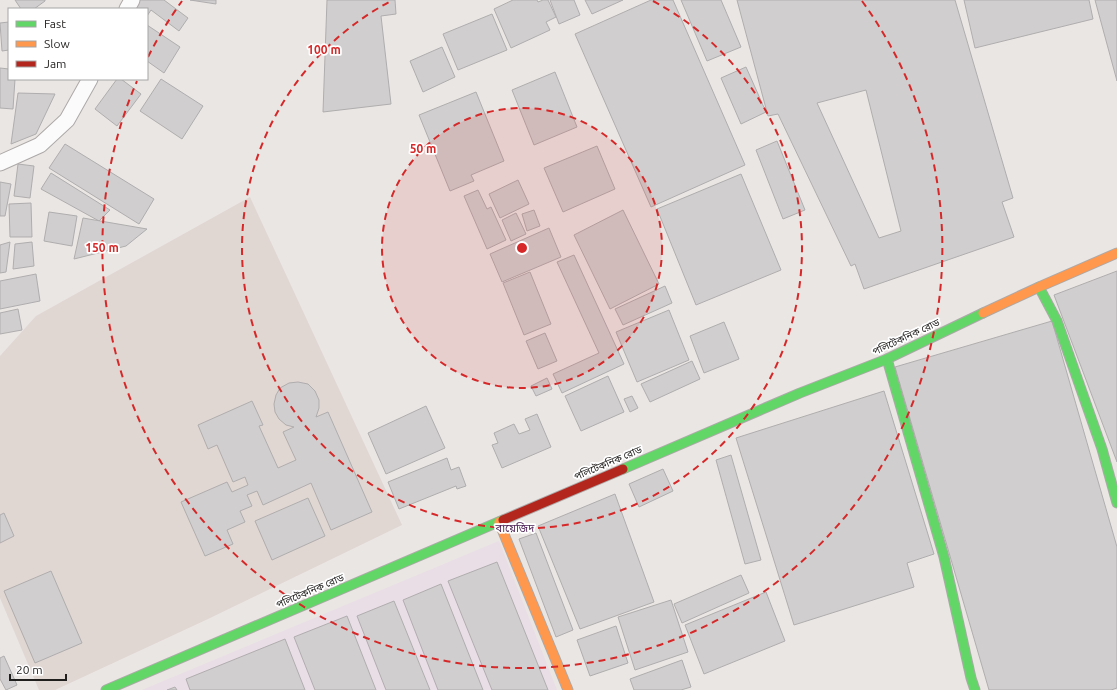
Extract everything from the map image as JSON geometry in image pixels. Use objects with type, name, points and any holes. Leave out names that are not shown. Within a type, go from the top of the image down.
[{"type":"main road","name":"পলিটেকনিক রোড","points":[[106,690],[793,396],[886,359],[1040,287],[1117,253]]},
{"type":"main road","points":[[1040,287],[1058,321],[1102,449],[1117,503]]},
{"type":"main road","points":[[886,359],[944,557],[975,690]]},
{"type":"main road","points":[[499,522],[568,690]]},
{"type":"street","points":[[0,163],[40,145],[67,120],[89,80]]},
{"type":"shaded area","points":[[250,197],[402,525],[208,619],[55,690],[39,690],[0,598],[0,356],[36,316]]},
{"type":"shaded area","points":[[499,541],[557,690],[142,690]]},
{"type":"building","points":[[15,0],[45,0],[35,8],[20,8]]},
{"type":"building","points":[[138,0],[164,0],[188,18],[179,31],[151,10],[148,14],[148,8],[133,8]]},
{"type":"building","points":[[190,0],[216,0],[216,4]]},
{"type":"building","points":[[327,0],[395,0],[396,14],[381,16],[391,104],[323,112]]},
{"type":"building","points":[[513,0],[537,0],[538,2],[548,0],[556,17],[546,22],[550,30],[511,48],[494,9]]},
{"type":"building","points":[[550,0],[574,0],[580,15],[559,24]]},
{"type":"building","points":[[585,0],[623,0],[592,14]]},
{"type":"building","points":[[651,0],[673,0],[745,165],[651,207],[575,34]]},
{"type":"building","points":[[681,0],[721,0],[741,47],[707,61]]},
{"type":"building","points":[[737,0],[955,0],[1013,198],[1002,202],[1014,237],[864,289],[855,264],[851,266],[778,114],[768,116]],"holes":[[[866,90],[901,231],[879,238],[817,103]]]},
{"type":"building","points":[[964,0],[1089,0],[1093,19],[975,48]]},
{"type":"building","points":[[1095,0],[1117,0],[1117,81]]},
{"type":"building","points":[[492,14],[507,50],[458,70],[443,34]]},
{"type":"building","points":[[8,22],[8,50],[2,51],[0,23]]},
{"type":"building","points":[[148,26],[180,47],[164,73],[148,62]]},
{"type":"building","points":[[442,47],[455,77],[423,92],[410,61]]},
{"type":"building","points":[[746,67],[766,112],[741,124],[721,78]]},
{"type":"building","points":[[0,68],[8,69],[8,80],[15,80],[13,109],[0,108]]},
{"type":"building","points":[[555,72],[577,127],[534,145],[512,90]]},
{"type":"building","points":[[161,79],[203,106],[182,139],[140,111]]},
{"type":"building","points":[[116,80],[122,80],[141,94],[117,126],[95,109]]},
{"type":"building","points":[[476,92],[504,161],[471,175],[474,181],[450,191],[419,115]]},
{"type":"building","points":[[18,93],[55,94],[36,134],[11,144]]},
{"type":"building","points":[[777,141],[805,210],[783,219],[756,150]]},
{"type":"building","points":[[65,144],[154,199],[139,224],[49,168]]},
{"type":"building","points":[[597,146],[615,189],[563,212],[544,168]]},
{"type":"building","points":[[18,164],[34,166],[30,198],[14,196]]},
{"type":"building","points":[[51,173],[110,210],[99,221],[41,189]]},
{"type":"building","points":[[741,174],[781,270],[696,305],[657,209]]},
{"type":"building","points":[[518,180],[529,204],[500,218],[489,194]]},
{"type":"building","points":[[0,182],[11,184],[5,216],[0,216]]},
{"type":"building","points":[[478,190],[487,209],[491,207],[506,240],[487,249],[464,196]]},
{"type":"building","points":[[31,203],[32,237],[10,237],[9,204]]},
{"type":"building","points":[[534,210],[540,226],[527,231],[522,214]]},
{"type":"building","points":[[623,210],[659,284],[610,309],[574,235]]},
{"type":"building","points":[[49,212],[77,216],[72,246],[44,241]]},
{"type":"building","points":[[516,213],[526,234],[511,241],[502,220]]},
{"type":"building","points":[[83,218],[147,229],[126,246],[74,259]]},
{"type":"building","points":[[549,228],[561,257],[502,282],[490,254]]},
{"type":"building","points":[[10,242],[6,272],[0,273],[0,245]]},
{"type":"building","points":[[32,242],[34,266],[13,269],[15,244]]},
{"type":"building","points":[[574,255],[624,364],[562,393],[553,374],[599,353],[557,262]]},
{"type":"building","points":[[1117,271],[1117,462],[1054,295]]},
{"type":"building","points":[[530,272],[551,324],[524,335],[503,283]]},
{"type":"building","points":[[36,274],[40,301],[0,309],[0,281]]},
{"type":"building","points":[[665,286],[672,303],[623,325],[615,309]]},
{"type":"building","points":[[18,309],[22,330],[0,334],[0,313]]},
{"type":"building","points":[[669,310],[689,360],[637,382],[616,332]]},
{"type":"building","points":[[1052,321],[1117,547],[1117,688],[1111,690],[989,690],[895,367]]},
{"type":"building","points":[[724,322],[739,359],[704,373],[690,336]]},
{"type":"building","points":[[545,333],[557,361],[538,369],[526,341]]},
{"type":"building","points":[[692,361],[700,379],[650,402],[641,384]]},
{"type":"building","points":[[608,376],[624,412],[581,431],[565,396]]},
{"type":"building","points":[[547,378],[552,389],[536,396],[531,386]]},
{"type":"building","points":[[298,382],[308,384],[315,391],[319,400],[319,408],[316,417],[328,412],[372,512],[331,530],[311,483],[263,505],[257,491],[247,495],[252,506],[240,511],[245,522],[227,530],[233,544],[205,556],[181,502],[227,482],[232,492],[248,485],[245,477],[233,482],[217,445],[208,449],[198,425],[252,401],[263,425],[259,426],[278,468],[296,460],[283,432],[294,427],[286,425],[279,419],[275,412],[274,404],[276,395],[280,388],[289,383]]},
{"type":"building","points":[[884,391],[934,554],[907,563],[914,587],[794,625],[736,438]]},
{"type":"building","points":[[632,396],[638,408],[630,412],[624,399]]},
{"type":"building","points":[[426,406],[445,448],[386,474],[368,433]]},
{"type":"building","points":[[537,414],[551,447],[502,468],[492,445],[498,443],[494,433],[514,424],[519,434],[530,430],[525,419]]},
{"type":"building","points":[[731,455],[761,560],[745,564],[716,460]]},
{"type":"building","points":[[447,458],[451,470],[459,467],[466,486],[457,489],[456,486],[399,509],[388,482]]},
{"type":"building","points":[[663,469],[673,491],[639,507],[629,484]]},
{"type":"building","points":[[615,494],[654,602],[580,629],[538,526]]},
{"type":"building","points":[[308,498],[325,536],[272,560],[255,521]]},
{"type":"building","points":[[4,513],[14,536],[0,543],[0,515]]},
{"type":"building","points":[[536,533],[573,630],[556,637],[519,539]]},
{"type":"building","points":[[497,562],[548,690],[492,690],[448,581]]},
{"type":"building","points":[[51,571],[82,643],[35,663],[4,591]]},
{"type":"building","points":[[741,575],[749,593],[682,623],[674,604]]},
{"type":"building","points":[[441,584],[483,690],[438,690],[403,600]]},
{"type":"building","points":[[766,592],[785,641],[704,674],[685,625]]},
{"type":"building","points":[[671,600],[688,652],[635,670],[618,617]]},
{"type":"building","points":[[394,601],[430,690],[386,690],[357,616]]},
{"type":"building","points":[[347,616],[376,690],[315,690],[294,637]]},
{"type":"building","points":[[616,626],[628,663],[590,676],[577,640]]},
{"type":"building","points":[[285,639],[305,690],[190,690],[186,679]]},
{"type":"building","points":[[4,656],[17,685],[6,690],[0,679],[0,658]]},
{"type":"building","points":[[682,660],[691,687],[681,690],[634,690],[630,679]]},
{"type":"building","points":[[175,687],[177,690],[167,690]]},
{"type":"traffic: fast","points":[[1039,287],[1057,321],[1102,449],[1117,503]]},
{"type":"traffic: fast","points":[[623,469],[800,393],[887,359],[983,313]]},
{"type":"traffic: fast","points":[[887,359],[944,557],[975,690]]},
{"type":"traffic: fast","points":[[106,690],[503,520]]},
{"type":"traffic: slow","points":[[983,313],[1117,253]]},
{"type":"traffic: slow","points":[[499,522],[568,690]]},
{"type":"traffic: jam","points":[[503,520],[623,469]]},
{"type":"district","name":"বায়েজিদ","points":[[515,528]]}]
